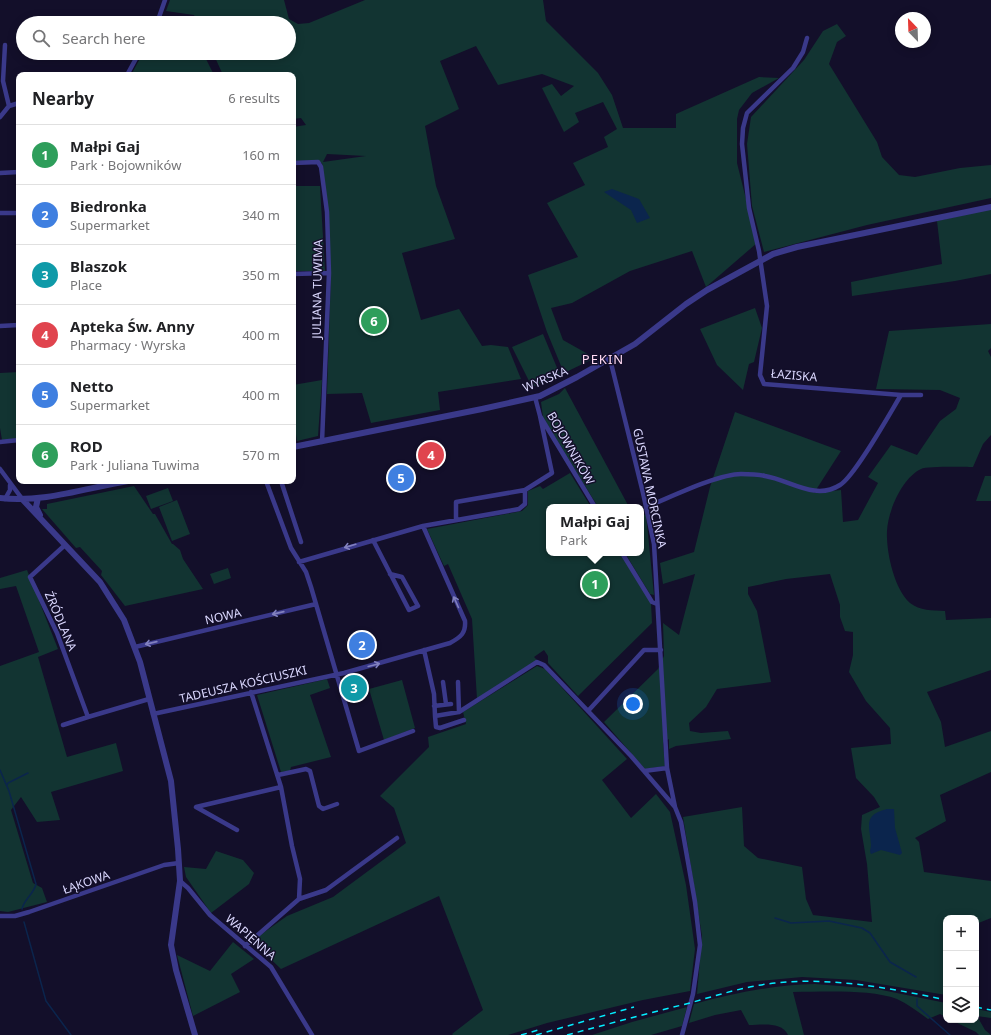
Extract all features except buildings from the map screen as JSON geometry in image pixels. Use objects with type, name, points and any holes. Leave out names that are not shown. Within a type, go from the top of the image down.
[{"type":"street","points":[[159,16],[165,0]]},
{"type":"street","points":[[760,261],[749,208],[742,144],[743,128],[747,113],[793,68],[803,52],[807,38]]},
{"type":"street","points":[[5,45],[3,81],[9,106]]},
{"type":"street","points":[[129,72],[135,60]]},
{"type":"street","points":[[0,117],[9,106],[16,104]]},
{"type":"street","name":"JULIANA TUWIMA","points":[[296,163],[318,162],[321,166],[328,212],[329,273],[322,442]]},
{"type":"street","points":[[0,173],[16,172]]},
{"type":"street","name":"WYRSKA","points":[[296,447],[535,397],[550,391],[610,359],[643,339],[696,297],[774,254],[797,247],[991,207]]},
{"type":"street","points":[[0,213],[16,213]]},
{"type":"street","name":"ŁAZISKA","points":[[760,261],[767,306],[760,375],[764,384],[902,395],[921,395]]},
{"type":"street","points":[[296,274],[329,273]]},
{"type":"street","points":[[0,326],[16,325]]},
{"type":"street","name":"GUSTAWA MORCINKA","points":[[610,359],[654,544],[661,648],[666,768],[675,807]]},
{"type":"street","points":[[646,507],[718,479],[739,474],[765,476],[810,491],[829,490],[841,484],[856,466],[902,395]]},
{"type":"street","name":"BOJOWNIKÓW","points":[[535,397],[540,416],[593,504]]},
{"type":"street","points":[[456,520],[456,502],[525,490],[552,473],[540,416]]},
{"type":"street","points":[[0,442],[16,440]]},
{"type":"street","points":[[0,469],[10,485],[23,500],[100,582],[112,598],[135,647],[171,781],[180,881],[171,945],[176,970],[195,1035]]},
{"type":"street","points":[[3,499],[23,500],[38,498],[112,484]]},
{"type":"street","points":[[267,484],[291,548],[306,572],[359,751],[413,731]]},
{"type":"street","points":[[283,484],[300,542]]},
{"type":"street","points":[[3,499],[10,490],[10,485]]},
{"type":"street","points":[[300,562],[423,526],[518,509],[525,504],[525,490]]},
{"type":"street","points":[[38,498],[36,503],[38,512],[53,529],[54,534]]},
{"type":"street","name":"TADEUSZA KOŚCIUSZKI","points":[[153,714],[336,673],[344,673],[450,643],[460,638],[466,630],[465,620],[423,526]]},
{"type":"street","points":[[373,540],[390,574],[409,610],[418,606],[402,577],[390,574]]},
{"type":"street","name":"ŹRÓDLANA","points":[[65,545],[30,577],[56,633],[88,717]]},
{"type":"street","points":[[624,556],[652,602],[657,604]]},
{"type":"street","name":"NOWA","points":[[135,647],[316,604]]},
{"type":"street","points":[[588,711],[644,650],[661,648]]},
{"type":"street","points":[[424,650],[434,694],[436,727],[440,728],[464,720]]},
{"type":"street","points":[[435,716],[459,712],[537,662],[544,665],[588,711],[644,771],[675,807],[681,822],[695,902],[700,945],[693,994],[682,1035]]},
{"type":"street","points":[[443,682],[446,704]]},
{"type":"street","points":[[458,682],[459,712]]},
{"type":"street","points":[[251,692],[281,787],[300,879],[299,899]]},
{"type":"street","points":[[63,725],[149,698]]},
{"type":"street","points":[[434,706],[451,704]]},
{"type":"street","points":[[644,771],[666,768]]},
{"type":"street","points":[[278,775],[306,769],[310,772],[319,806],[322,809],[337,804]]},
{"type":"street","points":[[237,830],[196,807],[281,787]]},
{"type":"street","points":[[245,946],[299,899],[326,890],[397,838]]},
{"type":"street","name":"ŁĄKOWA","points":[[0,916],[14,916],[29,912],[164,865],[179,863]]},
{"type":"street","name":"WAPIENNA","points":[[180,881],[188,888],[210,915],[271,967],[312,1035]]},
{"type":"green space","points":[[170,0],[284,0],[288,16],[194,16],[166,11]]},
{"type":"green space","points":[[365,0],[543,0],[546,21],[598,73],[612,95],[623,128],[676,128],[676,114],[759,77],[779,78],[752,93],[739,110],[737,119],[737,163],[757,243],[706,287],[692,251],[630,271],[572,303],[551,308],[563,340],[595,358],[564,373],[547,332],[528,275],[578,257],[547,203],[585,185],[573,163],[608,147],[604,137],[617,129],[603,102],[575,113],[579,122],[564,132],[542,88],[552,84],[561,96],[574,86],[542,74],[498,85],[476,46],[440,61],[459,109],[425,126],[436,186],[455,239],[402,253],[421,320],[459,309],[482,346],[491,345],[508,347],[521,379],[438,392],[440,410],[371,423],[362,393],[327,394],[331,272],[322,163],[296,162],[296,127],[306,125],[301,118],[296,119],[296,72],[222,72],[216,60],[296,60],[296,23],[309,23]],"holes":[[[327,154],[366,156],[323,162]]]},
{"type":"green space","points":[[837,24],[846,36],[837,42],[829,64],[877,142],[882,157],[899,175],[915,177],[960,168],[991,165],[991,198],[867,225],[764,252],[752,206],[747,144],[751,117],[804,60],[823,31]]},
{"type":"green space","points":[[139,60],[206,60],[212,72],[133,72]]},
{"type":"green space","points":[[296,186],[320,186],[325,271],[296,271]]},
{"type":"green space","points":[[991,209],[991,274],[955,281],[852,296],[851,282],[942,264],[937,221]]},
{"type":"green space","points":[[755,308],[762,328],[754,362],[749,364],[743,390],[717,365],[700,329]]},
{"type":"green space","points":[[991,324],[991,348],[988,351],[991,357],[991,435],[983,444],[973,467],[930,467],[921,469],[914,473],[902,487],[893,505],[888,523],[887,539],[895,579],[904,597],[910,603],[922,609],[945,611],[946,620],[991,618],[991,670],[927,692],[941,722],[945,747],[991,731],[991,772],[940,795],[946,821],[915,838],[919,842],[924,872],[991,881],[991,918],[979,923],[979,915],[943,915],[943,994],[856,980],[802,977],[747,982],[697,994],[702,936],[683,817],[742,807],[744,846],[758,858],[802,867],[806,899],[813,915],[872,922],[867,864],[861,829],[862,815],[880,807],[874,797],[856,778],[851,748],[891,744],[890,728],[866,701],[849,672],[853,655],[853,632],[845,631],[840,617],[840,605],[830,574],[786,579],[748,587],[748,594],[757,611],[771,682],[717,689],[706,707],[689,723],[690,731],[701,733],[728,731],[731,739],[676,746],[669,749],[669,739],[663,743],[665,766],[645,769],[604,722],[658,669],[664,656],[663,623],[679,635],[695,574],[663,584],[660,563],[694,552],[710,487],[735,412],[841,451],[814,493],[841,490],[843,522],[858,520],[878,483],[868,477],[891,445],[917,455],[940,421],[956,409],[960,398],[940,390],[876,389],[889,331]]},
{"type":"green space","points":[[543,334],[560,375],[532,387],[512,347]]},
{"type":"green space","points":[[16,372],[16,438],[2,440],[0,428],[0,373]]},
{"type":"green space","points":[[322,380],[318,436],[297,441],[296,434],[296,384]]},
{"type":"green space","points":[[565,388],[627,504],[596,504],[543,417],[541,402],[559,394]]},
{"type":"green space","points":[[570,473],[589,504],[546,504],[546,556],[622,556],[651,603],[652,623],[578,696],[548,663],[548,656],[544,650],[534,657],[537,660],[477,699],[472,619],[448,564],[444,566],[427,529],[522,511],[528,505],[528,491],[540,486],[543,489]]},
{"type":"green space","points":[[985,476],[991,476],[991,501],[976,501]]},
{"type":"green space","points":[[134,486],[153,514],[155,514],[172,544],[180,550],[183,559],[203,589],[125,606],[101,575],[102,571],[80,547],[76,548],[42,509],[47,509],[47,504]]},
{"type":"green space","points":[[168,488],[173,501],[151,509],[146,496]]},
{"type":"green space","points":[[177,500],[190,534],[172,541],[159,507]]},
{"type":"green space","points":[[646,514],[654,595],[650,594],[627,556],[644,556],[644,515]]},
{"type":"green space","points":[[228,568],[231,578],[214,584],[210,574]]},
{"type":"green space","points":[[27,570],[58,649],[38,657],[67,757],[116,743],[123,771],[51,792],[60,820],[37,822],[21,797],[11,810],[33,883],[42,888],[47,902],[8,912],[0,911],[0,666],[39,652],[16,586],[0,589],[0,578]]},
{"type":"green space","points":[[537,666],[545,669],[627,759],[602,780],[631,818],[656,794],[670,812],[686,885],[695,949],[690,991],[643,1000],[547,1023],[508,1035],[453,1035],[452,1034],[483,1010],[439,896],[281,969],[252,941],[287,916],[333,897],[406,843],[394,808],[380,796],[429,747],[428,737],[466,724],[463,712]]},
{"type":"green space","points":[[327,679],[330,688],[310,695],[331,757],[291,767],[290,771],[281,772],[257,695]]},
{"type":"green space","points":[[402,680],[415,728],[384,740],[369,689]]},
{"type":"green space","points":[[216,851],[243,860],[254,873],[249,884],[211,913],[186,877],[184,867],[206,869]]},
{"type":"green space","points":[[233,942],[254,959],[231,974],[240,992],[193,1016],[177,955],[210,971]]},
{"type":"green space","points":[[815,984],[877,989],[943,1002],[943,1016],[940,1014],[928,1019],[897,999],[886,996],[860,992],[793,992],[804,1035],[788,1035],[781,1028],[771,1025],[749,1025],[741,1010],[715,1015],[689,1023],[694,1004],[754,990]]},
{"type":"green space","points":[[687,1007],[682,1026],[651,1035],[592,1035],[632,1022]]},
{"type":"green space","points":[[979,1010],[991,1012],[991,1018],[979,1016]]},
{"type":"green space","points":[[979,1020],[985,1030],[991,1035],[979,1035],[957,1023],[979,1023]]},
{"type":"water","points":[[612,189],[639,199],[650,218],[637,223],[631,210],[604,192]]},
{"type":"water","points":[[887,809],[894,809],[895,828],[902,853],[900,855],[881,850],[871,854],[870,853],[871,845],[869,822],[874,815]]},
{"type":"waterway","points":[[0,770],[9,791],[36,884],[22,909]]},
{"type":"waterway","points":[[7,785],[8,783],[28,773]]},
{"type":"waterway","points":[[775,918],[791,923],[829,921],[862,928],[870,933],[890,962],[916,977]]},
{"type":"waterway","points":[[24,922],[46,1001],[71,1035]]},
{"type":"waterway","points":[[917,999],[917,1006],[950,1035]]},
{"type":"railway","points":[[567,1035],[732,991],[775,983],[818,981],[861,985],[904,991],[943,999]]},
{"type":"railway","points":[[536,1035],[634,1007]]},
{"type":"railway","points":[[979,1008],[991,1010]]},
{"type":"railway","points":[[521,1035],[542,1029]]},
{"type":"place","name":"ROD","points":[[374,321]]},
{"type":"place","name":"Apteka Św. Anny","points":[[431,455]]},
{"type":"place","name":"Netto","points":[[401,478]]},
{"type":"place","name":"Małpi Gaj","points":[[595,584]]},
{"type":"place","name":"Biedronka","points":[[362,645]]},
{"type":"place","name":"Blaszok","points":[[354,688]]},
{"type":"district","name":"PEKIN","points":[[603,359]]}]
